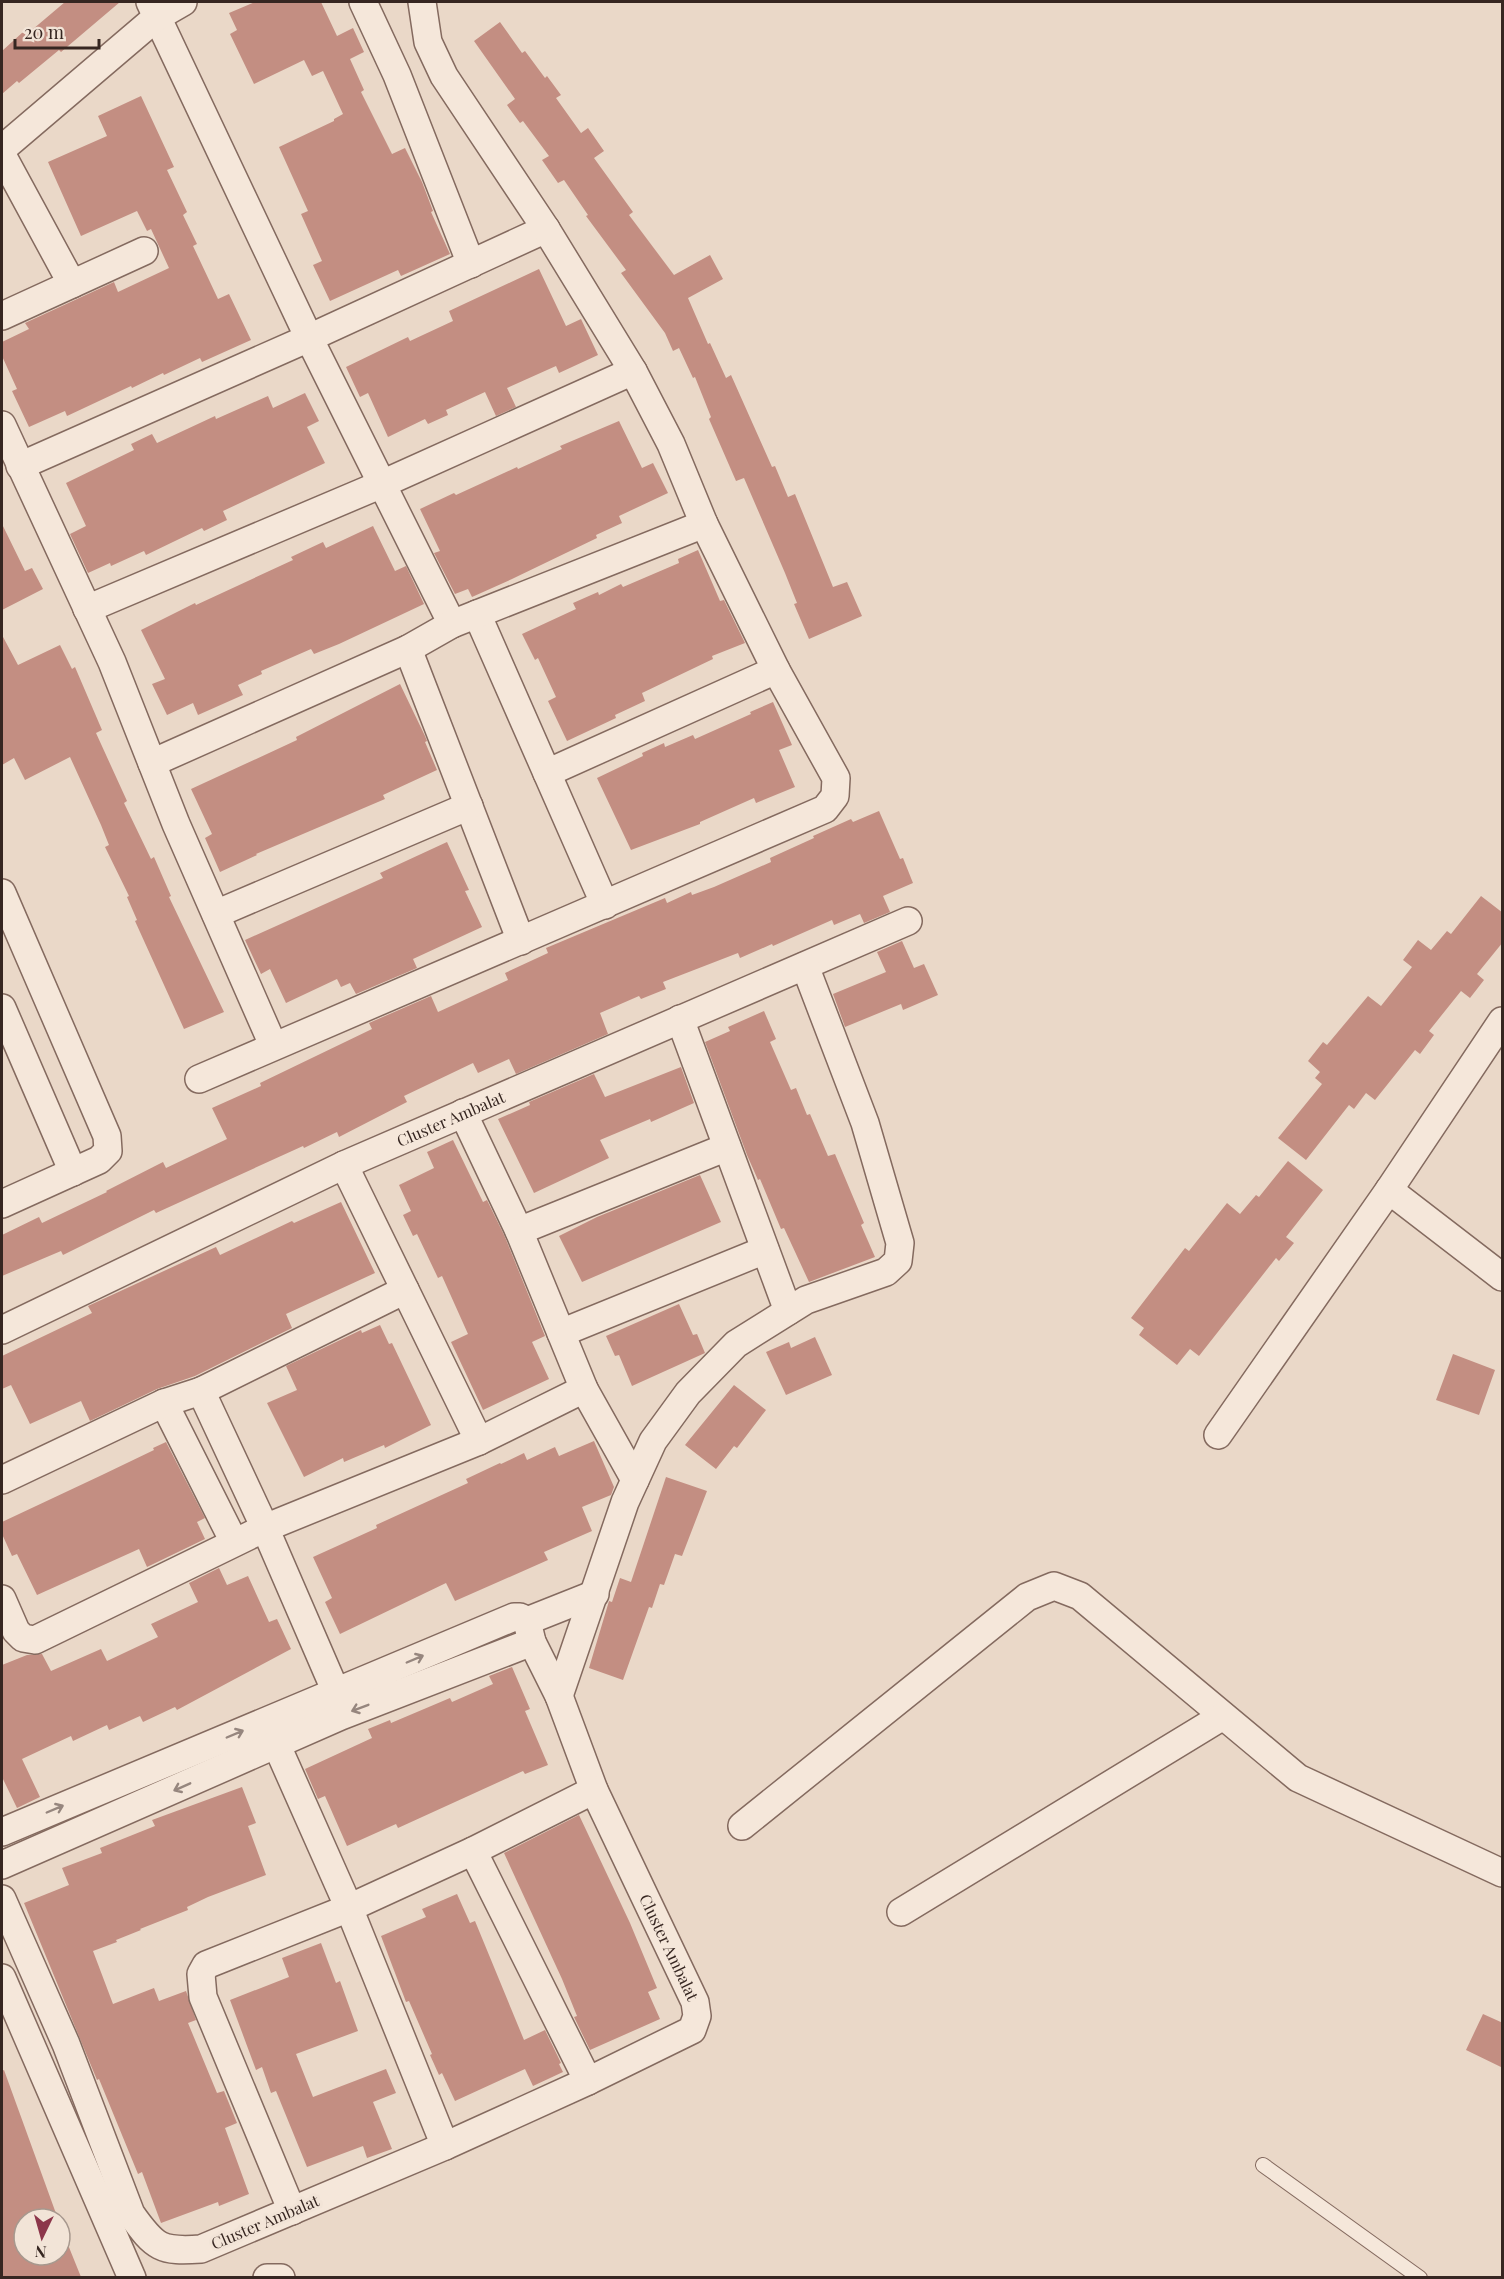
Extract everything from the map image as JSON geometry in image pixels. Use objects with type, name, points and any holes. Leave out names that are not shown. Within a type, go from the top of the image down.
[{"type":"street","points":[[2,149],[153,9],[183,2]]},
{"type":"street","points":[[363,2],[389,57],[471,264]]},
{"type":"street","points":[[199,1079],[273,1045],[521,941],[825,809],[836,796],[836,778],[776,670],[704,524],[671,444],[633,371],[546,229],[444,76],[428,42],[422,2]]},
{"type":"street","points":[[153,9],[309,338],[452,624]]},
{"type":"street","points":[[389,57],[428,42]]},
{"type":"street","points":[[2,155],[72,284]]},
{"type":"street","points":[[20,466],[309,338],[546,229]]},
{"type":"street","points":[[2,316],[144,251]]},
{"type":"street","points":[[87,609],[382,484],[633,371]]},
{"type":"street","points":[[2,425],[112,662],[152,764],[273,1045]]},
{"type":"street","points":[[152,764],[408,649],[452,624],[704,524]]},
{"type":"street","points":[[477,614],[605,905]]},
{"type":"street","points":[[408,649],[521,941]]},
{"type":"street","points":[[547,773],[776,670]]},
{"type":"street","points":[[216,915],[469,806]]},
{"type":"street","points":[[2,893],[107,1136],[108,1151],[99,1160],[2,1204]]},
{"type":"street","name":"Cluster Ambalat","points":[[2,1330],[344,1165],[908,921]]},
{"type":"street","points":[[559,1696],[625,1502],[653,1441],[688,1393],[735,1344],[806,1300],[886,1272],[898,1261],[900,1243],[865,1123],[805,966]]},
{"type":"street","points":[[2,1008],[73,1172]]},
{"type":"street","points":[[680,1019],[788,1311]]},
{"type":"street","points":[[1218,1435],[1389,1190],[1503,1021]]},
{"type":"street","points":[[463,1113],[519,1231],[584,1389],[635,1480]]},
{"type":"street","points":[[519,1231],[727,1147]]},
{"type":"street","points":[[344,1165],[478,1441]]},
{"type":"street","points":[[1389,1190],[1503,1277]]},
{"type":"street","points":[[561,1333],[765,1250]]},
{"type":"street","points":[[2,1480],[164,1404],[201,1391],[405,1290]]},
{"type":"street","points":[[2,1599],[16,1631],[22,1638],[35,1640],[234,1542],[478,1441],[584,1389]]},
{"type":"street","points":[[201,1391],[265,1528],[336,1692]]},
{"type":"street","points":[[164,1404],[234,1542]]},
{"type":"street","points":[[741,1826],[1026,1597],[1054,1586],[1080,1596],[1298,1778],[1503,1873]]},
{"type":"street","points":[[2,1832],[271,1734],[341,1716],[530,1632],[595,1594]]},
{"type":"street","points":[[2,1865],[271,1734],[336,1692],[514,1617],[520,1617],[530,1632]]},
{"type":"street","name":"Cluster Ambalat","points":[[2,1899],[66,2044],[131,2214],[144,2232],[159,2246],[174,2251],[201,2249],[445,2146],[588,2081],[692,2030],[697,2016],[694,2002],[594,1790],[559,1696],[530,1632]]},
{"type":"street","points":[[901,1912],[1222,1716]]},
{"type":"street","points":[[271,1734],[349,1908],[445,2146]]},
{"type":"street","points":[[292,2211],[203,1997],[201,1974],[206,1965],[349,1908],[473,1851],[594,1790]]},
{"type":"street","points":[[473,1851],[588,2081]]},
{"type":"street","points":[[2,1978],[132,2277]]},
{"type":"street","points":[[267,2277],[280,2277]]},
{"type":"lane","points":[[1263,2165],[1420,2277]]},
{"type":"building","points":[[65,2],[120,2],[61,52],[59,50],[2,94],[2,51],[23,32],[26,35]]},
{"type":"building","points":[[255,2],[321,2],[337,36],[353,28],[364,52],[350,59],[364,90],[361,92],[392,154],[405,148],[422,182],[433,211],[431,212],[450,254],[401,276],[398,270],[330,301],[313,265],[322,261],[301,214],[308,211],[279,147],[334,121],[343,114],[323,71],[312,76],[304,60],[254,84],[230,34],[237,30],[229,13]]},
{"type":"building","points":[[500,22],[522,53],[525,51],[561,95],[556,98],[581,133],[588,128],[604,151],[594,158],[633,212],[629,215],[674,275],[710,255],[723,279],[688,298],[726,378],[731,375],[788,497],[795,494],[833,587],[847,582],[862,616],[809,639],[794,604],[797,603],[785,573],[744,478],[736,481],[709,419],[711,417],[695,377],[693,378],[679,348],[673,351],[665,333],[621,273],[626,270],[586,216],[588,215],[564,180],[558,183],[542,160],[549,156],[523,121],[520,123],[507,105],[515,99],[474,41]]},
{"type":"building","points":[[141,96],[174,167],[167,170],[187,212],[183,215],[197,244],[193,246],[218,299],[229,294],[251,340],[202,362],[200,358],[132,388],[131,386],[67,416],[65,411],[29,427],[12,391],[17,389],[2,356],[2,342],[29,329],[25,323],[114,282],[118,292],[169,268],[151,229],[147,231],[137,211],[81,236],[48,162],[107,136],[98,116]]},
{"type":"building","points":[[539,269],[566,326],[581,319],[598,355],[559,373],[556,366],[507,388],[516,407],[496,416],[485,392],[446,410],[448,415],[428,424],[425,419],[388,437],[368,393],[360,397],[346,367],[408,337],[410,341],[453,321],[449,311]]},
{"type":"building","points":[[305,393],[319,421],[307,427],[325,463],[223,511],[227,520],[204,531],[202,528],[146,555],[144,551],[111,566],[110,563],[88,573],[70,534],[86,526],[66,483],[134,450],[131,444],[152,434],[157,443],[215,416],[216,419],[268,396],[273,408]]},
{"type":"building","points":[[619,421],[642,468],[653,463],[668,493],[619,516],[622,523],[596,535],[597,538],[512,579],[472,597],[468,589],[455,594],[434,553],[440,551],[420,509],[517,467],[518,469],[562,449],[560,446]]},
{"type":"building","points":[[2,524],[25,571],[32,568],[43,589],[2,610]]},
{"type":"building","points":[[373,526],[395,571],[406,566],[424,604],[339,644],[314,654],[311,649],[261,671],[262,674],[238,685],[243,695],[198,715],[193,703],[167,715],[152,684],[165,679],[141,630],[195,603],[196,605],[293,560],[291,557],[323,542],[326,548]]},
{"type":"building","points":[[698,550],[720,601],[724,600],[745,643],[712,656],[713,659],[642,693],[645,701],[615,715],[616,718],[567,741],[548,701],[556,697],[538,658],[535,660],[522,634],[576,609],[573,603],[598,592],[599,595],[621,584],[623,587],[679,563],[678,559]]},
{"type":"building","points":[[2,635],[18,665],[60,645],[72,669],[75,667],[102,730],[96,733],[127,801],[124,803],[151,859],[154,857],[171,896],[169,897],[224,1012],[184,1029],[135,921],[137,920],[127,897],[129,896],[105,847],[109,845],[70,757],[25,780],[14,758],[2,765]]},
{"type":"building","points":[[400,684],[425,736],[427,741],[425,742],[437,770],[383,795],[385,799],[256,854],[220,872],[205,838],[212,834],[191,789],[297,740],[296,737]]},
{"type":"building","points":[[773,702],[792,745],[779,750],[795,787],[756,803],[754,798],[700,822],[700,824],[631,850],[597,778],[664,743],[665,747],[693,735],[695,739]]},
{"type":"building","points":[[879,811],[913,883],[883,896],[890,912],[864,923],[860,914],[834,925],[832,920],[773,946],[772,944],[740,958],[738,953],[663,982],[666,989],[641,999],[639,996],[600,1013],[608,1034],[516,1074],[509,1059],[478,1073],[473,1063],[404,1096],[407,1102],[339,1137],[337,1132],[304,1148],[303,1146],[156,1213],[154,1210],[63,1255],[61,1251],[2,1276],[2,1235],[39,1217],[42,1223],[163,1162],[166,1168],[227,1139],[212,1108],[261,1086],[260,1083],[372,1029],[369,1023],[431,996],[438,1012],[508,980],[505,973],[548,953],[546,948],[665,898],[667,903],[691,892],[692,895],[714,887],[771,862],[770,858],[814,838],[813,836],[851,819],[853,822]]},
{"type":"building","points":[[447,842],[469,890],[465,891],[482,927],[413,959],[417,968],[356,994],[350,983],[341,987],[337,979],[286,1003],[270,969],[261,974],[245,940],[383,878],[380,873]]},
{"type":"building","points":[[1481,896],[1503,913],[1503,942],[1477,974],[1484,980],[1470,998],[1461,991],[1429,1031],[1434,1035],[1420,1054],[1415,1050],[1375,1100],[1366,1093],[1354,1109],[1349,1105],[1306,1160],[1278,1138],[1322,1084],[1315,1078],[1320,1072],[1308,1061],[1323,1042],[1327,1045],[1368,996],[1381,1006],[1412,967],[1403,960],[1418,940],[1431,950],[1447,931],[1451,934]]},
{"type":"building","points":[[902,941],[914,968],[924,964],[938,995],[903,1010],[901,1004],[845,1027],[833,994],[886,972],[877,952]]},
{"type":"building","points":[[764,1011],[776,1039],[770,1042],[791,1090],[796,1088],[828,1156],[835,1154],[864,1223],[861,1225],[875,1257],[809,1282],[784,1228],[781,1229],[747,1155],[705,1042],[730,1031],[728,1027]]},
{"type":"building","points":[[681,1067],[694,1103],[651,1122],[650,1119],[600,1140],[609,1158],[534,1193],[498,1119],[530,1105],[529,1102],[594,1074],[605,1097]]},
{"type":"building","points":[[453,1140],[483,1202],[487,1200],[505,1237],[545,1336],[532,1342],[549,1379],[483,1410],[451,1342],[468,1334],[442,1276],[438,1278],[417,1234],[413,1236],[403,1215],[411,1211],[399,1185],[434,1168],[427,1152]]},
{"type":"building","points":[[1288,1161],[1323,1190],[1286,1237],[1294,1243],[1279,1261],[1276,1258],[1199,1356],[1190,1349],[1177,1365],[1139,1335],[1144,1328],[1131,1318],[1185,1248],[1189,1251],[1227,1203],[1240,1214],[1256,1195],[1259,1197]]},
{"type":"building","points":[[700,1175],[721,1222],[582,1282],[559,1236],[597,1217]]},
{"type":"building","points":[[341,1202],[375,1273],[286,1314],[292,1328],[195,1376],[157,1389],[90,1421],[81,1401],[30,1424],[11,1385],[2,1389],[2,1356],[92,1313],[88,1306],[216,1247],[220,1255],[292,1221],[294,1223]]},
{"type":"building","points":[[679,1304],[693,1335],[697,1334],[705,1353],[632,1386],[619,1355],[615,1356],[606,1336]]},
{"type":"building","points":[[380,1325],[389,1344],[392,1343],[431,1425],[385,1448],[384,1445],[344,1462],[343,1458],[304,1477],[267,1403],[297,1390],[286,1366],[361,1330],[362,1333]]},
{"type":"building","points":[[815,1337],[832,1375],[786,1395],[766,1352],[789,1342],[791,1348]]},
{"type":"building","points":[[1453,1354],[1495,1370],[1479,1415],[1436,1400]]},
{"type":"building","points":[[734,1385],[766,1410],[737,1448],[734,1446],[716,1469],[685,1445]]},
{"type":"building","points":[[594,1441],[614,1487],[611,1495],[582,1507],[592,1531],[544,1552],[548,1560],[455,1601],[446,1583],[340,1634],[325,1602],[332,1598],[313,1557],[468,1483],[466,1479],[524,1453],[527,1460],[555,1447],[559,1456]]},
{"type":"building","points":[[166,1442],[205,1518],[197,1522],[205,1539],[147,1567],[139,1549],[37,1595],[17,1554],[12,1556],[2,1534],[2,1522],[154,1450],[153,1448]]},
{"type":"building","points":[[666,1477],[707,1491],[682,1556],[675,1554],[664,1585],[660,1584],[652,1608],[649,1607],[623,1680],[589,1668],[609,1601],[612,1602],[620,1578],[631,1582]]},
{"type":"building","points":[[219,1568],[227,1585],[248,1576],[269,1622],[277,1619],[291,1649],[177,1710],[175,1707],[143,1722],[140,1716],[109,1730],[107,1725],[73,1741],[71,1736],[22,1759],[40,1797],[17,1808],[2,1777],[2,1665],[27,1655],[42,1654],[51,1671],[101,1649],[107,1661],[158,1637],[151,1624],[198,1602],[189,1583]]},
{"type":"building","points":[[512,1667],[530,1709],[525,1711],[548,1765],[525,1774],[523,1771],[398,1828],[396,1824],[347,1846],[325,1796],[318,1799],[305,1769],[372,1738],[368,1729],[390,1720],[391,1723],[450,1698],[452,1702],[493,1684],[489,1676]]},
{"type":"building","points":[[242,1787],[256,1823],[248,1826],[266,1875],[208,1897],[187,1907],[188,1910],[93,1951],[113,2004],[154,1988],[159,2001],[186,1991],[196,2020],[188,2023],[217,2093],[224,2091],[237,2123],[225,2128],[249,2194],[219,2206],[218,2202],[161,2223],[142,2172],[138,2174],[24,1903],[69,1885],[62,1868],[102,1853],[100,1848],[155,1826],[152,1820]]},
{"type":"building","points":[[579,1815],[630,1923],[657,1988],[648,1992],[660,2019],[590,2050],[574,2017],[577,2016],[562,1979],[504,1853]]},
{"type":"building","points":[[457,1894],[470,1923],[475,1921],[524,2040],[545,2030],[563,2072],[533,2086],[525,2069],[455,2101],[442,2073],[439,2075],[409,2001],[406,2002],[381,1936],[426,1917],[422,1909]]},
{"type":"building","points":[[321,1943],[336,1983],[340,1981],[358,2031],[296,2054],[313,2097],[386,2069],[396,2093],[373,2102],[392,2149],[367,2158],[363,2146],[307,2167],[276,2091],[271,2093],[262,2067],[256,2070],[230,2000],[289,1977],[282,1958]]},
{"type":"building","points":[[1483,2014],[1503,2023],[1503,2068],[1466,2050]]},
{"type":"building","points":[[4,2070],[54,2207],[12,2207],[12,2267],[72,2267],[72,2255],[81,2277],[2,2277],[2,2071]]}]
